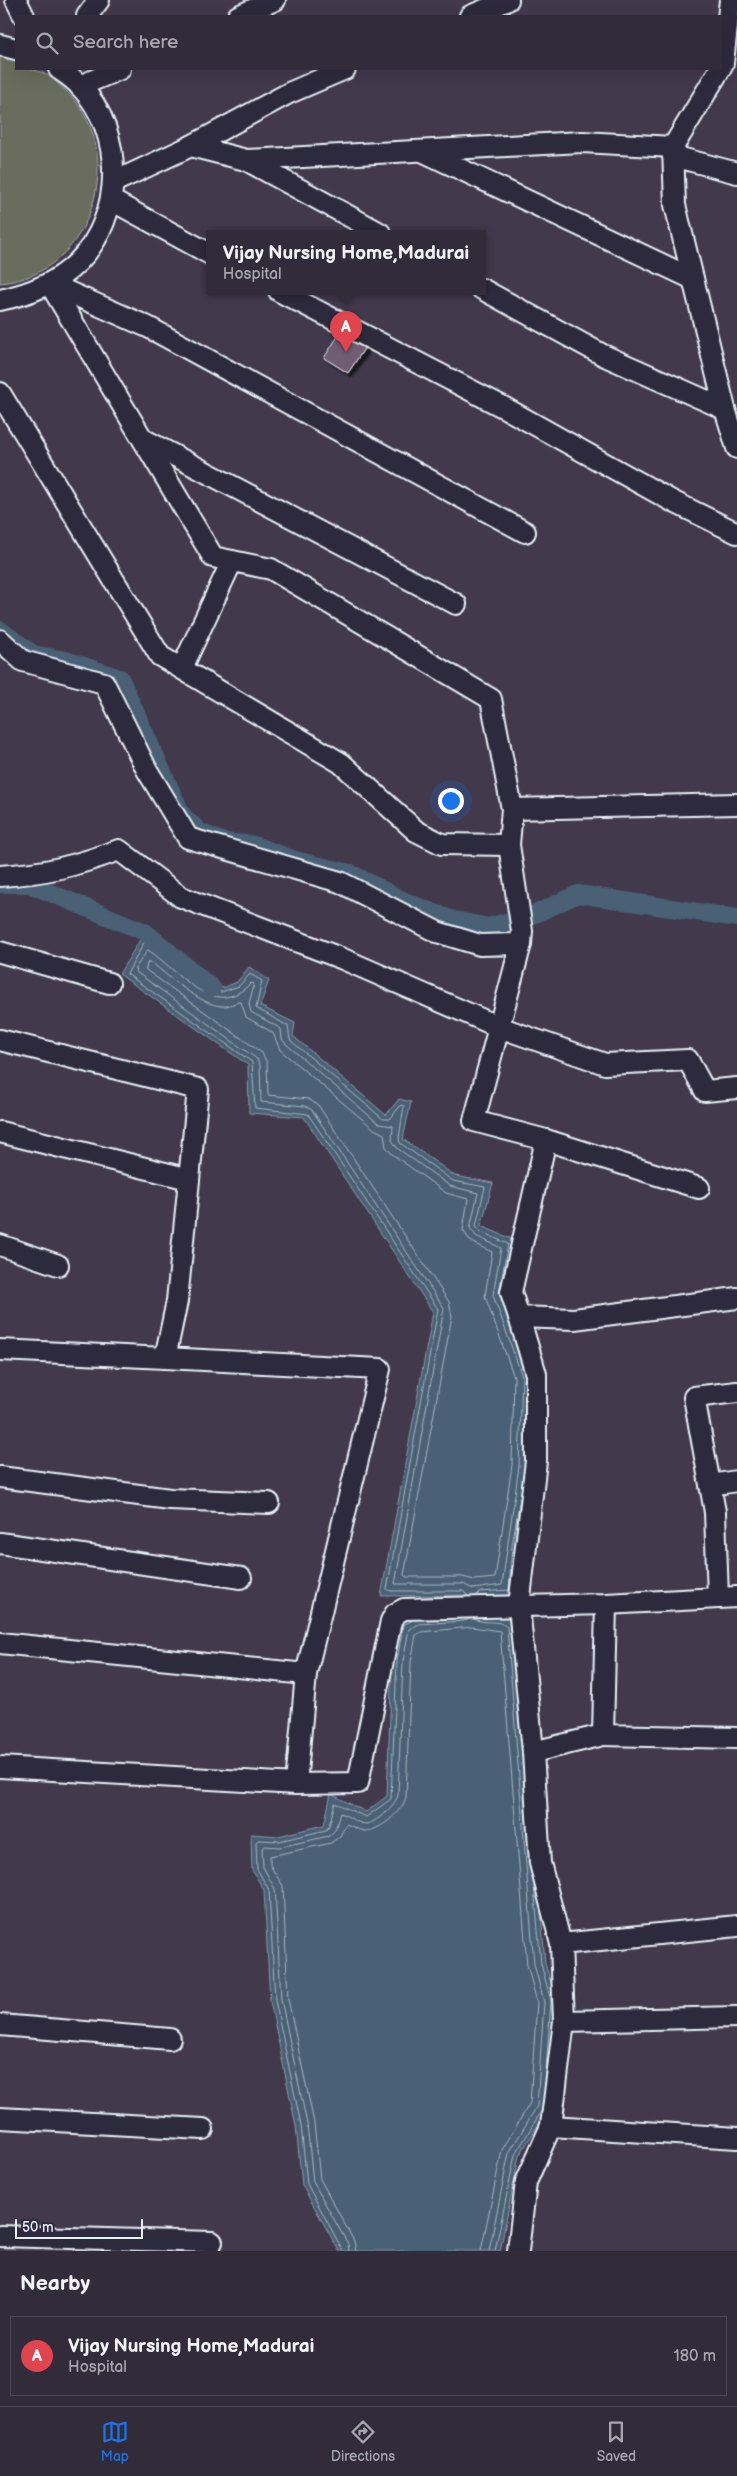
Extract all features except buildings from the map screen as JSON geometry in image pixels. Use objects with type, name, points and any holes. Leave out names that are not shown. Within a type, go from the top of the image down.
[{"type":"street","points":[[16,0],[24,15]]},
{"type":"street","points":[[88,15],[99,0]]},
{"type":"street","points":[[240,15],[275,0]]},
{"type":"street","points":[[472,15],[508,0]]},
{"type":"street","points":[[725,62],[730,0]]},
{"type":"street","points":[[0,45],[15,49]]},
{"type":"street","points":[[0,300],[24,295],[50,284],[78,262],[99,233],[112,191],[112,147],[100,114],[80,86],[60,70]]},
{"type":"street","points":[[80,86],[118,70]]},
{"type":"street","points":[[112,191],[289,92],[344,70]]},
{"type":"street","points":[[720,70],[673,152],[675,205],[725,409],[737,448]]},
{"type":"street","points":[[246,160],[582,142],[673,152],[737,173]]},
{"type":"street","points":[[190,146],[246,160],[374,230]]},
{"type":"street","points":[[420,150],[693,279]]},
{"type":"street","points":[[112,191],[206,251]]},
{"type":"street","points":[[50,284],[213,558],[271,569],[491,699],[512,809],[509,846],[521,929],[499,1027],[474,1120],[546,1140],[699,1188]]},
{"type":"street","points":[[50,284],[148,327],[525,532]]},
{"type":"street","points":[[486,291],[603,355],[725,409]]},
{"type":"street","points":[[287,295],[505,408],[672,502],[737,532]]},
{"type":"street","points":[[0,393],[160,656],[341,764],[416,831],[442,844],[509,846]]},
{"type":"street","points":[[143,440],[456,604]]},
{"type":"street","points":[[182,668],[232,561]]},
{"type":"street","points":[[0,640],[23,661],[104,683],[147,770],[188,838],[340,882],[437,932],[480,946],[521,929]]},
{"type":"street","points":[[512,809],[737,804]]},
{"type":"street","points":[[0,876],[42,873],[77,866],[119,850],[182,897],[342,959],[499,1027],[605,1064],[688,1060],[705,1091],[737,1088]]},
{"type":"street","points":[[0,952],[109,983]]},
{"type":"street","points":[[0,1040],[198,1089],[177,1301],[165,1358]]},
{"type":"street","points":[[0,1132],[189,1179]]},
{"type":"street","points":[[518,2251],[526,2182],[551,2126],[564,2021],[561,1944],[540,1863],[533,1752],[515,1606],[536,1461],[536,1374],[511,1292],[546,1140]]},
{"type":"street","points":[[0,1245],[58,1264]]},
{"type":"street","points":[[519,1317],[574,1319],[737,1298]]},
{"type":"street","points":[[0,1350],[380,1370],[306,1674],[296,1784]]},
{"type":"street","points":[[0,1767],[296,1784],[358,1783],[391,1621],[395,1614],[404,1609],[606,1604],[727,1598],[715,1512],[694,1398],[737,1392]]},
{"type":"street","points":[[0,1477],[170,1499],[269,1503]]},
{"type":"street","points":[[710,1485],[737,1481]]},
{"type":"street","points":[[0,1543],[241,1578]]},
{"type":"street","points":[[603,1735],[606,1604]]},
{"type":"street","points":[[0,1643],[306,1674]]},
{"type":"street","points":[[533,1752],[603,1735],[737,1738]]},
{"type":"street","points":[[561,1944],[737,1926]]},
{"type":"street","points":[[564,2021],[737,2017]]},
{"type":"street","points":[[0,2025],[170,2038]]},
{"type":"street","points":[[0,2118],[203,2129]]},
{"type":"street","points":[[551,2126],[737,2138]]},
{"type":"street","points":[[0,2236],[212,2242]]},
{"type":"green space","points":[[0,57],[15,61],[15,70],[42,72],[63,88],[84,114],[95,143],[98,175],[92,206],[79,234],[59,258],[32,275],[0,283]]},
{"type":"water","points":[[145,932],[193,973],[223,988],[237,982],[249,967],[269,980],[260,1006],[295,1023],[293,1036],[386,1115],[399,1099],[411,1102],[403,1139],[455,1176],[493,1183],[481,1226],[514,1240],[533,1374],[531,1467],[514,1596],[480,1597],[518,1620],[545,1963],[556,2000],[548,2109],[519,2156],[500,2251],[339,2251],[302,2185],[296,2126],[270,2001],[264,1890],[252,1870],[251,1834],[278,1836],[324,1825],[331,1794],[366,1812],[387,1796],[392,1660],[399,1620],[464,1610],[463,1595],[381,1596],[433,1312],[304,1117],[249,1113],[248,1065],[119,974]]},
{"type":"waterway","points":[[0,630],[33,654],[66,660],[120,678],[182,815],[200,832],[224,842],[254,845],[295,860],[350,873],[404,901],[450,919],[488,927],[535,914],[578,894],[737,918]]},
{"type":"waterway","points":[[0,884],[29,884],[145,932],[212,988]]},
{"type":"place","name":"Vijay Nursing Home,Madurai","points":[[346,352]]}]
